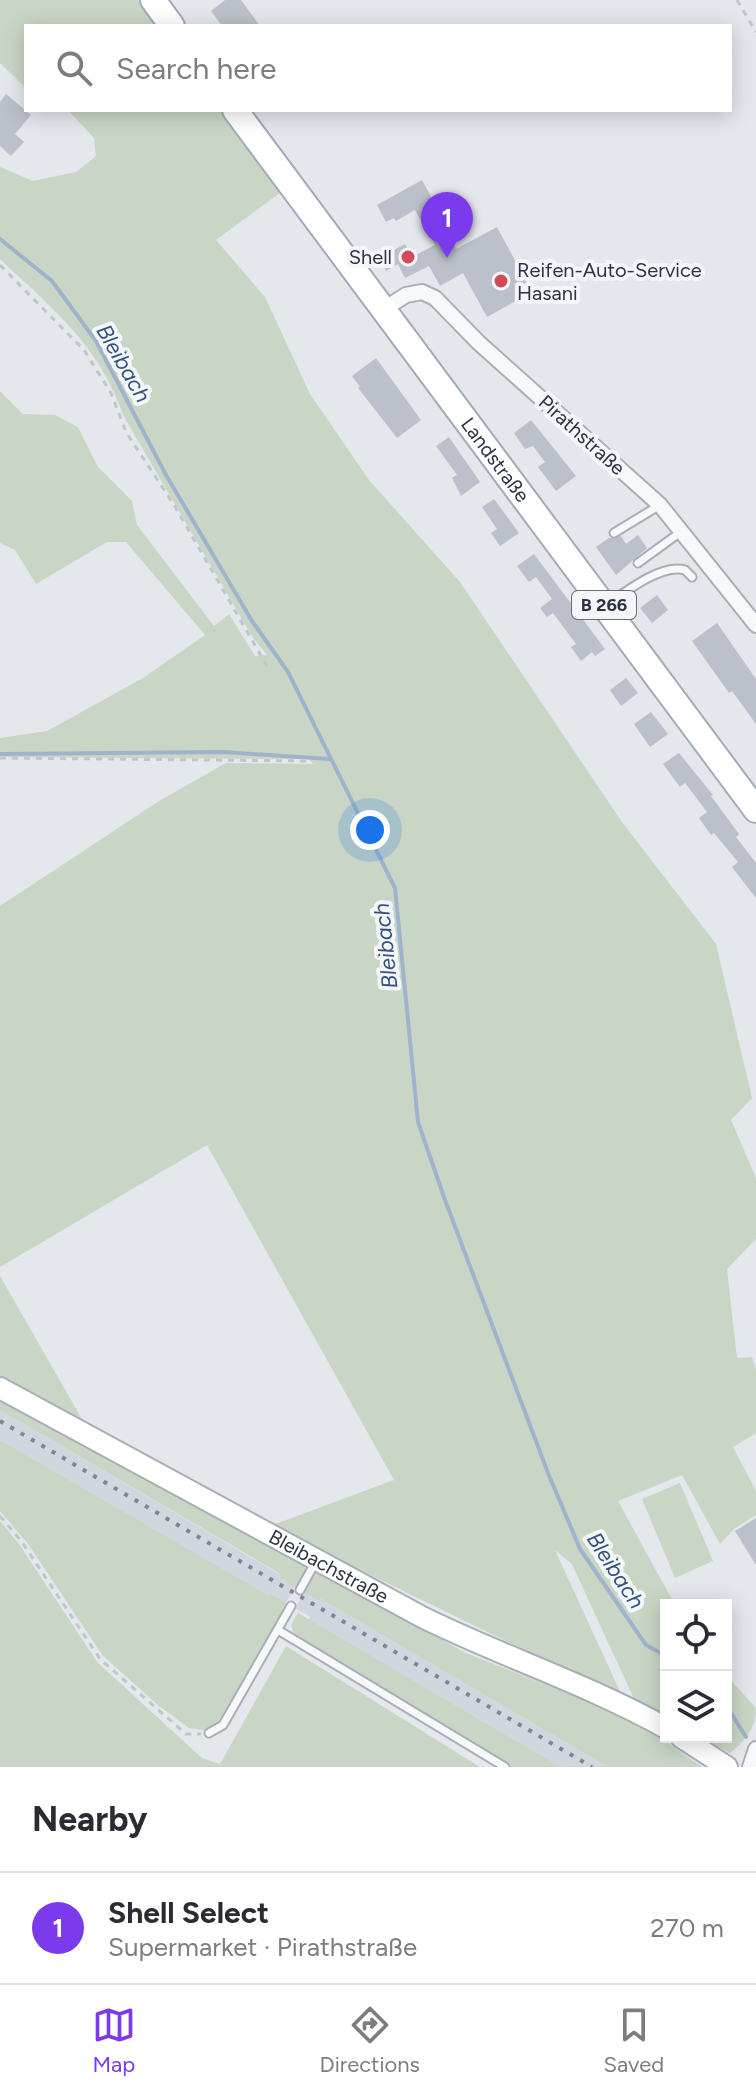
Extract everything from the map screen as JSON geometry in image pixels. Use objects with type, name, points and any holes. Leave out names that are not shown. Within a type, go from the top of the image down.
[{"type":"main road","points":[[153,0],[171,24]]},
{"type":"main road","name":"Landstraße","points":[[236,112],[756,810]]},
{"type":"main road","name":"Bleibachstraße","points":[[0,1388],[481,1646],[622,1703],[660,1725]]},
{"type":"main road","points":[[690,1743],[727,1767]]},
{"type":"street","name":"Pirathstraße","points":[[384,309],[406,295],[422,292],[442,304],[479,343],[660,505],[756,625]]},
{"type":"street","points":[[750,1767],[756,1749]]},
{"type":"lane","points":[[614,533],[660,505]]},
{"type":"lane","points":[[638,563],[682,531]]},
{"type":"lane","points":[[605,606],[646,578],[656,577],[669,569],[679,568],[692,577]]},
{"type":"lane","points":[[300,1590],[317,1560]]},
{"type":"lane","points":[[209,1733],[223,1725],[291,1606]]},
{"type":"lane","points":[[278,1630],[505,1767]]},
{"type":"path","points":[[737,0],[756,32]]},
{"type":"path","points":[[0,265],[84,350],[111,393],[126,432],[174,505],[267,666]]},
{"type":"path","points":[[0,758],[309,761]]},
{"type":"path","points":[[0,1516],[22,1542],[100,1659],[186,1734],[209,1733]]},
{"type":"shaded area","points":[[0,1410],[279,1574],[280,1578],[295,1586],[286,1603],[271,1595],[269,1597],[0,1440]]},
{"type":"shaded area","points":[[304,1592],[319,1601],[321,1599],[608,1767],[561,1767],[309,1620],[310,1617],[295,1608]]},
{"type":"green space","points":[[0,0],[140,0],[158,24],[24,24],[24,86],[0,63]]},
{"type":"green space","points":[[70,112],[223,112],[284,190],[216,240],[265,297],[310,394],[369,480],[460,582],[622,822],[716,944],[752,1098],[731,1120],[756,1178],[756,1239],[727,1269],[737,1358],[752,1357],[756,1369],[756,1433],[733,1447],[756,1491],[756,1515],[734,1529],[720,1544],[682,1475],[618,1501],[672,1599],[660,1599],[660,1715],[635,1701],[572,1564],[555,1550],[623,1698],[270,1526],[394,1480],[207,1145],[0,1267],[0,906],[159,801],[226,763],[313,764],[309,759],[0,757],[0,738],[47,731],[143,678],[205,635],[126,542],[107,542],[36,584],[15,550],[0,543],[0,391],[23,414],[55,415],[78,427],[98,467],[132,501],[137,525],[214,626],[229,614],[255,656],[267,655],[253,638],[124,417],[102,369],[73,330],[0,259],[0,167],[33,181],[76,172],[96,156],[94,138]]},
{"type":"green space","points":[[0,1276],[87,1428],[0,1381]]},
{"type":"green space","points":[[0,1399],[466,1653],[596,1705],[660,1738],[660,1743],[668,1743],[702,1767],[608,1767],[321,1599],[319,1601],[280,1578],[279,1573],[0,1410]]},
{"type":"green space","points":[[0,1440],[286,1603],[241,1690],[208,1731],[189,1728],[103,1656],[28,1544],[0,1511]]},
{"type":"green space","points":[[680,1483],[713,1561],[675,1578],[642,1499]]},
{"type":"green space","points":[[0,1521],[19,1544],[98,1663],[202,1758],[220,1764],[286,1646],[480,1767],[0,1767]]},
{"type":"green space","points":[[298,1613],[561,1767],[510,1767],[296,1639],[291,1625]]},
{"type":"green space","points":[[732,1682],[756,1708],[749,1734],[730,1753],[711,1743],[732,1743]]},
{"type":"building","points":[[225,0],[241,0],[259,24],[221,24],[211,11]]},
{"type":"building","points":[[6,94],[31,115],[15,134],[24,142],[11,156],[0,146],[0,102]]},
{"type":"building","points":[[422,180],[456,249],[497,227],[532,292],[487,317],[463,273],[440,286],[429,266],[405,278],[398,264],[386,271],[379,258],[405,244],[412,257],[435,245],[415,210],[396,221],[394,218],[386,222],[377,205]]},
{"type":"building","points":[[376,358],[421,420],[397,438],[352,376]]},
{"type":"building","points":[[531,420],[576,476],[556,491],[538,467],[545,462],[533,446],[525,449],[514,433]]},
{"type":"building","points":[[449,437],[480,482],[461,496],[452,478],[457,475],[436,446]]},
{"type":"building","points":[[494,499],[519,533],[500,546],[491,533],[497,529],[482,507]]},
{"type":"building","points":[[638,535],[647,548],[616,575],[596,547],[609,538],[621,536],[626,544]]},
{"type":"building","points":[[534,554],[605,649],[595,656],[592,652],[581,661],[571,647],[576,644],[553,613],[547,617],[540,608],[552,599],[536,577],[529,582],[517,566]]},
{"type":"building","points":[[657,595],[668,610],[652,623],[640,608]]},
{"type":"building","points":[[717,623],[756,679],[756,724],[732,691],[729,693],[692,641]]},
{"type":"building","points":[[626,678],[638,693],[621,706],[610,690]]},
{"type":"building","points":[[651,712],[668,734],[650,747],[634,724]]},
{"type":"building","points":[[679,753],[713,795],[739,834],[736,837],[756,863],[756,898],[732,867],[738,862],[699,818],[707,812],[685,783],[680,787],[663,764]]},
{"type":"building","points":[[756,1518],[756,1565],[735,1531]]},
{"type":"waterway","name":"Bleibach","points":[[0,239],[52,281],[96,341],[166,475],[252,621],[288,672],[395,888],[418,1122],[445,1200],[548,1473],[580,1549],[646,1645],[660,1653]]},
{"type":"waterway","points":[[0,754],[224,752],[329,759]]},
{"type":"waterway","name":"Bleibach","points":[[732,1715],[746,1737]]},
{"type":"railway","points":[[0,1421],[592,1767]]},
{"type":"place","name":"Shell","points":[[408,257]]},
{"type":"place","name":"Shell Select","points":[[447,258]]},
{"type":"place","name":"Reifen-Auto-Service Hasani","points":[[501,281]]}]
